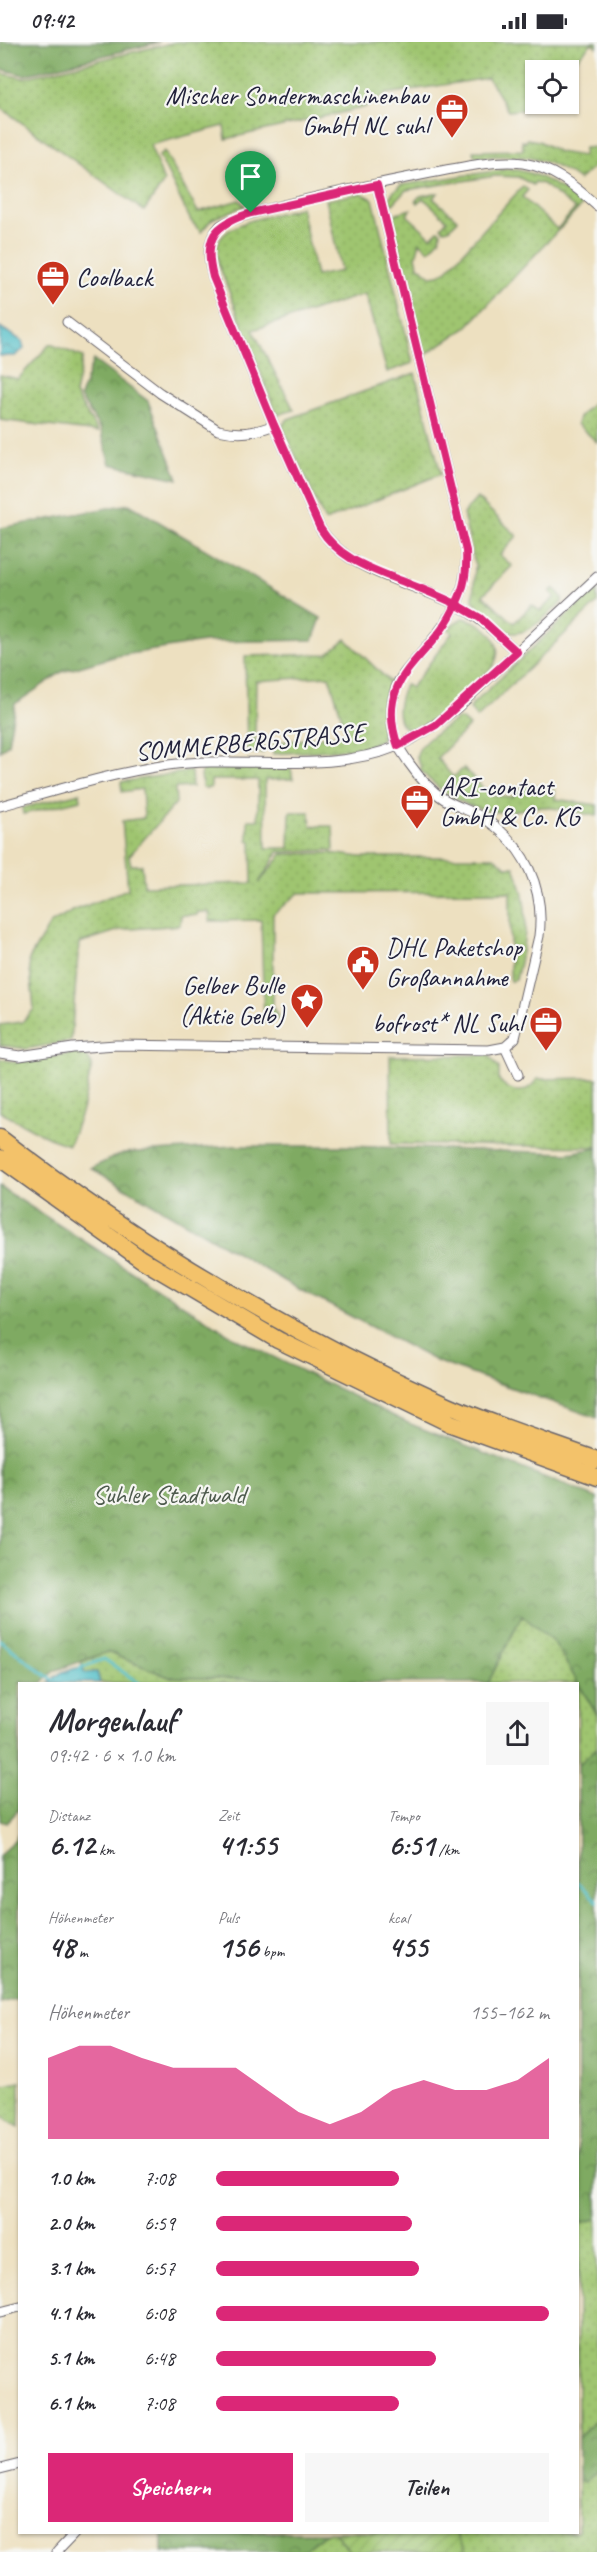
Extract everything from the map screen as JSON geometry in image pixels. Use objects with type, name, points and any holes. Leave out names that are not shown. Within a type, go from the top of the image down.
[{"type":"highway","points":[[0,1138],[148,1244],[280,1322],[449,1405],[597,1460]]},
{"type":"highway","points":[[0,1158],[141,1259],[278,1340],[451,1424],[597,1477]]},
{"type":"street","points":[[517,652],[480,618],[456,604],[364,566],[344,555],[328,541],[274,425],[213,277],[209,246],[213,235],[222,224],[233,218],[479,164],[521,162],[554,173],[597,206]]},
{"type":"street","points":[[377,185],[466,551],[467,569],[465,584],[439,632],[400,678],[392,707],[398,746]]},
{"type":"street","points":[[67,322],[160,393],[218,430],[230,433],[253,433],[274,425]]},
{"type":"street","name":"SOMMERBERGSTRASSE","points":[[0,806],[96,780],[167,765],[234,761],[320,762],[364,756],[398,746],[436,725],[597,577]]},
{"type":"street","name":"SOMMERBERGSTRASSE","points":[[398,746],[414,771],[444,799],[483,818],[504,834],[527,864],[535,882],[541,920],[539,936],[515,1038],[505,1047]]},
{"type":"street","points":[[0,1053],[30,1056],[73,1048],[116,1046],[398,1051],[489,1050],[505,1047],[518,1075]]},
{"type":"street","points":[[0,2312],[18,2308]]},
{"type":"street","points":[[0,2469],[18,2464]]},
{"type":"street","points":[[57,2552],[74,2534]]},
{"type":"green space","points":[[0,42],[160,42],[24,75],[0,69]]},
{"type":"green space","points":[[176,42],[597,42],[597,47],[592,43],[576,60],[525,60],[525,109],[508,111],[488,78],[386,94],[366,107],[226,139],[224,126],[150,145],[164,182],[144,211],[0,107],[0,73],[23,78]]},
{"type":"green space","points":[[527,139],[539,141],[559,152],[583,156],[584,148],[597,147],[597,164],[579,180],[554,165],[530,158],[477,157],[474,155],[473,151],[523,150],[522,141],[526,142]]},
{"type":"green space","points":[[164,151],[198,212],[239,200],[245,206],[212,219],[201,232],[191,221],[159,156]]},
{"type":"green space","points":[[508,169],[539,176],[582,205],[466,328],[423,356],[392,218],[397,213],[411,209],[407,215],[431,237],[438,230],[441,232],[440,239],[429,251],[420,242],[416,256],[418,265],[431,276],[439,275],[448,269],[523,186],[528,190],[522,197],[557,229],[575,209],[543,184],[535,182],[533,185],[518,177],[495,176],[406,190],[393,204],[388,202],[392,193],[401,185]]},
{"type":"green space","points":[[361,193],[373,199],[413,363],[387,372],[365,294],[253,330],[294,410],[277,415],[218,263],[216,249],[220,239],[239,225],[301,207],[316,276],[341,271],[326,200]]},
{"type":"green space","points":[[438,193],[433,198],[458,220],[449,229],[444,230],[441,227],[447,220],[423,198],[418,203],[416,200],[420,196]]},
{"type":"green space","points":[[50,344],[83,357],[75,394],[98,432],[0,420],[0,375],[18,379]]},
{"type":"green space","points":[[93,360],[148,401],[178,479],[110,464],[101,430],[80,397]]},
{"type":"green space","points":[[415,373],[441,474],[325,521],[282,426],[288,419]]},
{"type":"green space","points":[[597,399],[597,442],[577,424],[579,417]]},
{"type":"green space","points":[[477,498],[517,536],[500,555],[512,566],[483,595],[514,623],[532,605],[540,611],[555,597],[550,592],[554,588],[562,597],[562,602],[537,624],[517,633],[507,632],[497,626],[473,600],[475,565],[463,514]]},
{"type":"green space","points":[[129,504],[321,618],[313,640],[204,642],[117,656],[62,672],[15,704],[8,744],[0,751],[0,528]]},
{"type":"green space","points":[[597,587],[597,603],[477,718],[470,709],[473,704]]},
{"type":"green space","points":[[462,618],[479,624],[491,635],[497,650],[497,658],[493,666],[449,708],[434,719],[410,729],[402,725],[398,710],[405,684],[411,688],[452,633],[448,628]]},
{"type":"green space","points":[[346,639],[390,682],[381,740],[363,748],[273,754],[273,743],[347,734],[329,676],[256,681],[255,741],[262,742],[263,753],[247,753],[245,656],[327,654]]},
{"type":"green space","points":[[457,719],[461,719],[469,726],[437,758],[453,777],[464,768],[490,795],[512,797],[525,783],[555,790],[555,799],[597,805],[597,816],[542,807],[510,812],[493,811],[469,805],[447,794],[420,770],[417,757],[421,746],[426,741]]},
{"type":"green space","points":[[204,769],[291,769],[293,779],[265,780],[266,848],[289,848],[290,812],[310,812],[311,826],[333,826],[334,850],[278,852],[259,883],[282,854],[331,853],[360,857],[494,857],[507,867],[514,867],[523,896],[526,924],[516,980],[510,981],[510,892],[299,893],[273,914],[273,1008],[279,1019],[264,1022],[261,920],[210,921],[209,912],[198,912],[197,915],[181,915],[180,925],[120,930],[79,943],[71,1041],[26,1049],[0,1045],[0,1025],[22,1022],[34,1009],[29,959],[50,924],[73,911],[128,889],[122,821],[144,818],[142,789],[122,792],[121,782],[191,771],[192,787],[175,788],[176,803],[129,856],[131,865],[142,865],[144,886],[252,883],[248,820],[258,820],[258,780],[211,780],[211,788],[202,788],[201,772]]},
{"type":"green space","points":[[80,793],[81,800],[23,814],[22,808]]},
{"type":"green space","points":[[77,1053],[87,1057],[92,1065],[82,1110],[69,1145],[49,1138],[0,1112],[0,1059],[15,1062]]},
{"type":"green space","points":[[489,1055],[499,1068],[499,1080],[513,1090],[528,1088],[537,1079],[597,1078],[597,1147],[391,1144],[390,1056]]},
{"type":"green space","points":[[234,1146],[344,1146],[568,1153],[597,1148],[597,1418],[438,1362],[295,1287],[91,1168],[123,1153]]},
{"type":"green space","name":"Suhler Stadtwald","points":[[0,1187],[233,1337],[408,1423],[597,1498],[597,1715],[555,1644],[522,1615],[488,1682],[297,1682],[169,1677],[107,1652],[54,1671],[43,1682],[18,1682],[18,1810],[7,1823],[0,1821]]},
{"type":"green space","points":[[522,1615],[555,1643],[578,1682],[488,1682]]},
{"type":"green space","points":[[107,1652],[169,1677],[297,1682],[100,1682],[97,1672],[85,1673],[81,1662]]},
{"type":"green space","points":[[579,1684],[597,1715],[597,1748],[579,1764]]},
{"type":"green space","points":[[597,1748],[597,2219],[579,2223],[579,1764]]},
{"type":"green space","points":[[18,1835],[18,1998],[0,2003],[0,1857]]},
{"type":"green space","points":[[18,2082],[18,2126],[0,2116],[0,2086]]},
{"type":"green space","points":[[597,2219],[597,2419],[579,2437],[579,2223]]},
{"type":"green space","points":[[597,2419],[597,2469],[584,2483],[579,2481],[579,2437]]},
{"type":"green space","points":[[597,2469],[597,2552],[466,2552],[456,2534],[579,2534],[579,2481],[584,2482]]},
{"type":"green space","points":[[162,2534],[324,2534],[301,2552],[162,2552]]},
{"type":"green space","points":[[324,2534],[336,2534],[350,2552],[301,2552]]},
{"type":"green space","points":[[336,2534],[456,2534],[466,2552],[350,2552]]},
{"type":"water","points":[[0,327],[22,341],[24,349],[15,356],[0,356]]},
{"type":"water","points":[[82,1667],[85,1673],[97,1672],[100,1682],[50,1682],[57,1675]]},
{"type":"waterway","points":[[0,1640],[52,1680],[56,1680]]},
{"type":"waterway","points":[[80,1668],[104,1659],[138,1682]]},
{"type":"waterway","points":[[579,1883],[597,1901]]},
{"type":"place","name":"Mischer Sondermaschinenbau GmbH NL suhl","points":[[452,139]]},
{"type":"place","name":"Coolback","points":[[53,306]]},
{"type":"place","name":"ARI-contact GmbH & Co. KG","points":[[417,830]]},
{"type":"place","name":"DHL Paketshop Großannahme","points":[[363,991]]},
{"type":"place","name":"Gelber Bulle (Aktie Gelb)","points":[[307,1029]]},
{"type":"place","name":"bofrost* NL Suhl","points":[[546,1052]]},
{"type":"route","points":[[251,213],[222,224],[213,235],[209,246],[209,260],[213,277],[274,425],[320,528],[328,541],[344,555],[364,566],[456,604],[453,613],[439,632],[400,678],[392,707],[398,746],[436,725],[517,652],[480,618],[456,604],[465,584],[466,551],[421,374],[377,185],[251,213]]}]
